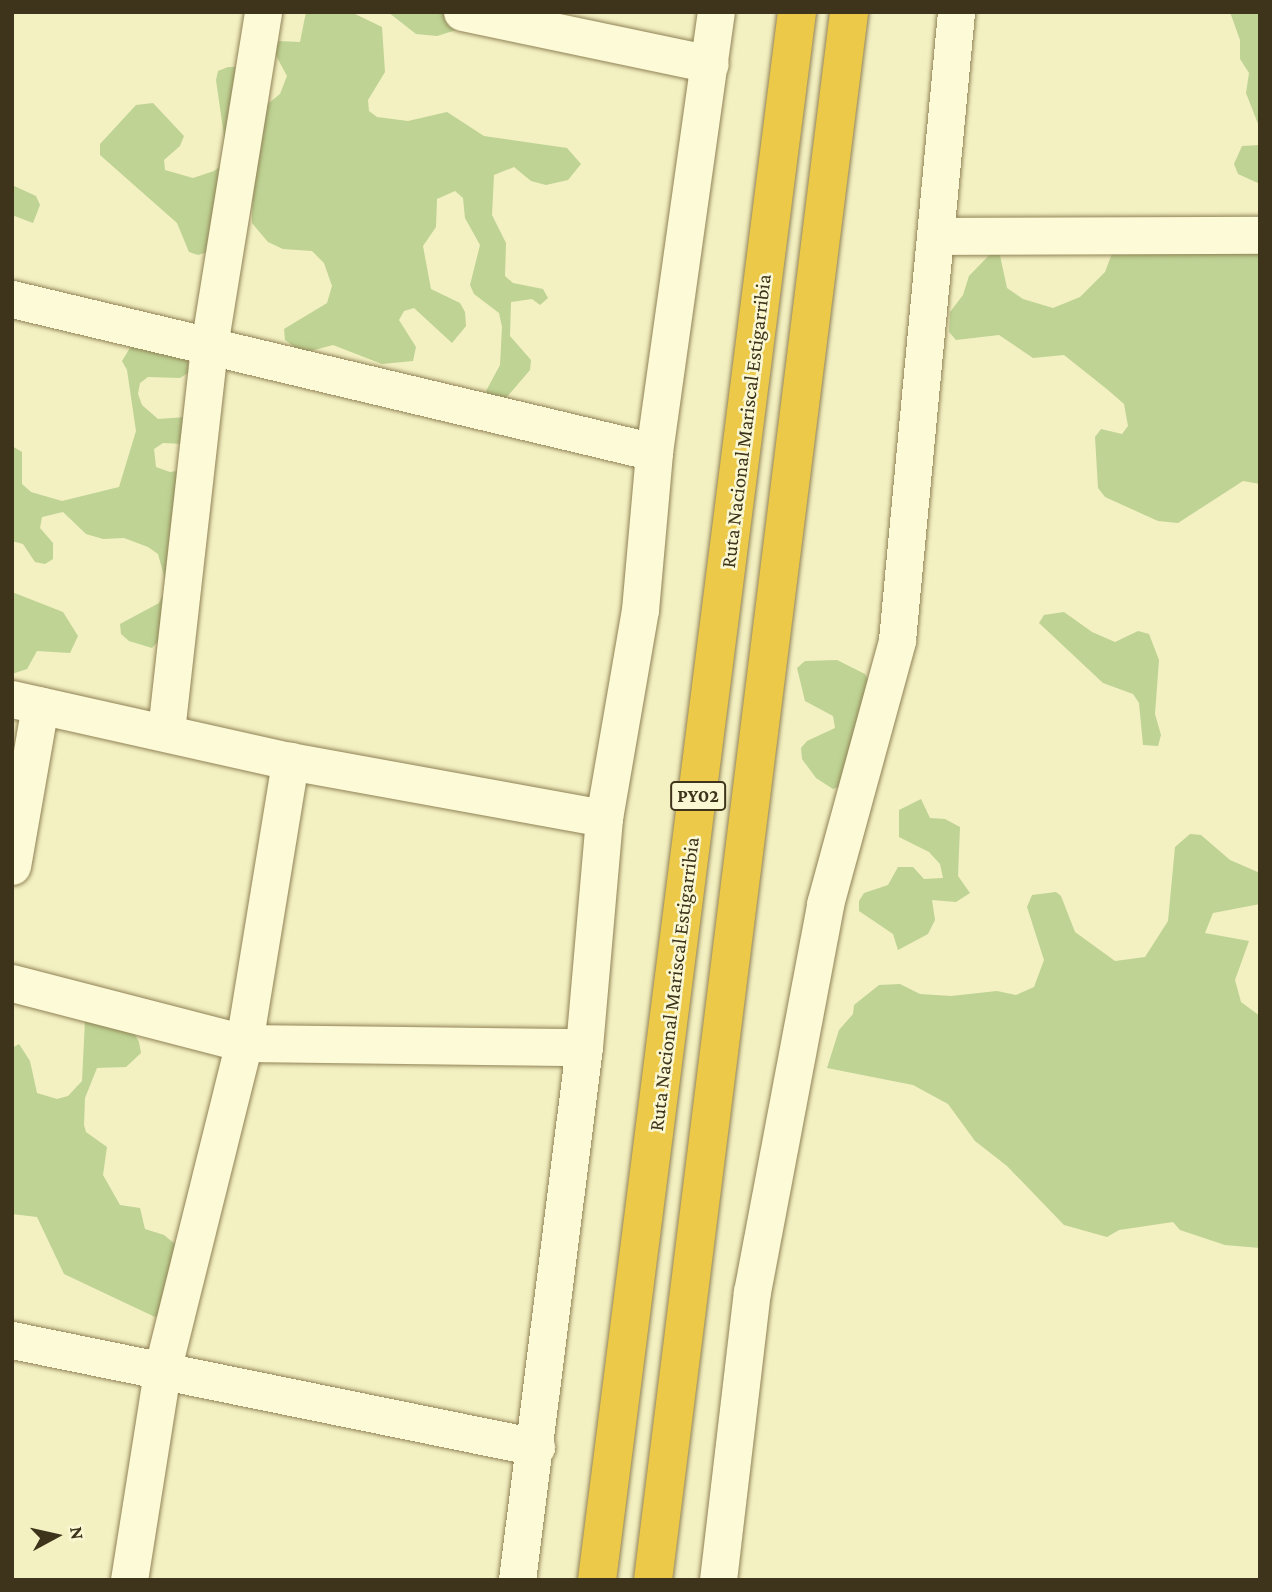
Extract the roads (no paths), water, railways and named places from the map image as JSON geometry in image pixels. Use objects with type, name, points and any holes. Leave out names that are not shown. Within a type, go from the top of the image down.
[{"type":"highway","name":"Ruta Nacional Mariscal Estigarribia","points":[[597,1580],[797,12]]},
{"type":"highway","name":"PY02","points":[[653,1580],[825,232],[849,12]]},
{"type":"street","points":[[166,732],[209,346],[263,12]]},
{"type":"street","points":[[462,12],[710,64]]},
{"type":"street","points":[[517,1580],[536,1447],[584,1047],[604,818],[640,610],[654,452],[716,12]]},
{"type":"street","points":[[718,1580],[752,1292],[825,904],[897,640],[956,12]]},
{"type":"street","points":[[937,236],[1260,235]]},
{"type":"street","points":[[12,299],[654,452]]},
{"type":"street","points":[[12,866],[26,702],[290,761],[604,818]]},
{"type":"street","points":[[129,1580],[162,1371],[244,1043],[290,761]]},
{"type":"street","points":[[12,983],[244,1043],[584,1047]]},
{"type":"street","points":[[12,1340],[536,1447]]}]
